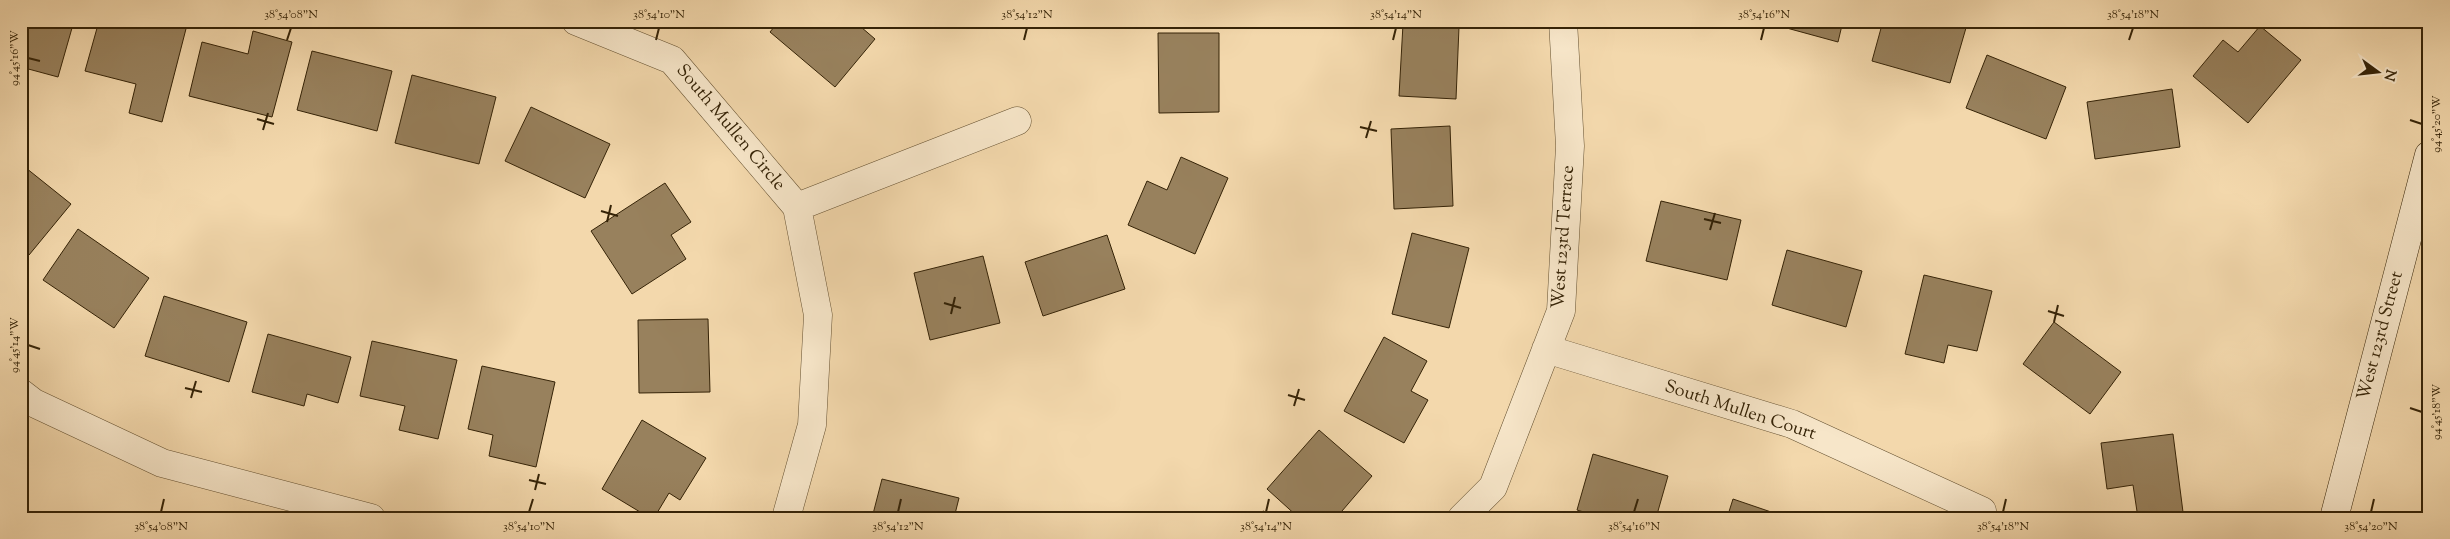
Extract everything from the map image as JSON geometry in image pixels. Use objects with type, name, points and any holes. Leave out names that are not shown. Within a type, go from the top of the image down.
[{"type":"street","name":"South Mullen Circle","points":[[576,21],[672,60],[797,207],[818,315],[812,425],[786,518]]},
{"type":"street","name":"West 123rd Terrace","points":[[1462,518],[1493,487],[1560,311],[1570,146],[1564,21]]},
{"type":"street","name":"South Mullen Circle","points":[[797,207],[1017,121]]},
{"type":"street","name":"West 123rd Street","points":[[2334,518],[2429,155]]},
{"type":"street","name":"South Mullen Court","points":[[1546,349],[1792,424],[1982,511]]},
{"type":"street","points":[[21,393],[34,403],[162,463],[371,518]]},
{"type":"building","points":[[21,21],[74,21],[58,77],[21,67]]},
{"type":"building","points":[[99,21],[188,21],[162,122],[129,113],[136,84],[85,71]]},
{"type":"building","points":[[779,21],[854,21],[875,39],[835,87],[770,32]]},
{"type":"building","points":[[1761,21],[1843,21],[1838,42]]},
{"type":"building","points":[[1883,21],[1968,21],[1950,83],[1872,61]]},
{"type":"building","points":[[1403,24],[1459,27],[1456,99],[1399,96]]},
{"type":"building","points":[[2260,26],[2301,60],[2248,123],[2193,76],[2223,40],[2238,52]]},
{"type":"building","points":[[253,31],[292,42],[272,117],[189,96],[202,42],[248,54]]},
{"type":"building","points":[[1158,33],[1219,33],[1219,112],[1159,113]]},
{"type":"building","points":[[312,51],[392,71],[377,131],[297,110]]},
{"type":"building","points":[[1987,55],[2066,87],[2046,139],[1966,108]]},
{"type":"building","points":[[412,75],[496,97],[479,164],[395,143]]},
{"type":"building","points":[[2172,89],[2180,147],[2095,159],[2087,102]]},
{"type":"building","points":[[531,107],[610,144],[585,198],[505,161]]},
{"type":"building","points":[[1450,126],[1453,206],[1394,209],[1391,129]]},
{"type":"building","points":[[1181,157],[1228,178],[1195,254],[1128,225],[1147,181],[1167,190]]},
{"type":"building","points":[[21,164],[71,204],[29,255],[21,249]]},
{"type":"building","points":[[665,183],[691,222],[671,235],[686,259],[632,294],[591,231]]},
{"type":"building","points":[[1661,201],[1741,220],[1727,280],[1646,261]]},
{"type":"building","points":[[78,229],[149,278],[114,328],[43,280]]},
{"type":"building","points":[[1412,233],[1469,248],[1449,328],[1392,314]]},
{"type":"building","points":[[1107,235],[1125,289],[1043,316],[1025,262]]},
{"type":"building","points":[[1787,250],[1862,271],[1846,327],[1772,305]]},
{"type":"building","points":[[983,256],[1000,323],[930,340],[914,273]]},
{"type":"building","points":[[1924,275],[1992,291],[1977,351],[1948,345],[1944,363],[1905,354]]},
{"type":"building","points":[[164,296],[247,322],[229,382],[145,356]]},
{"type":"building","points":[[708,319],[710,392],[639,393],[638,320]]},
{"type":"building","points":[[2054,322],[2121,372],[2090,414],[2023,364]]},
{"type":"building","points":[[268,334],[351,357],[338,403],[307,394],[304,406],[252,392]]},
{"type":"building","points":[[1384,337],[1427,361],[1411,391],[1428,400],[1404,443],[1344,411]]},
{"type":"building","points":[[372,341],[457,360],[438,439],[399,430],[405,406],[360,396]]},
{"type":"building","points":[[482,366],[555,382],[536,467],[489,456],[493,435],[468,429]]},
{"type":"building","points":[[642,420],[706,458],[680,500],[669,493],[654,518],[650,518],[602,489]]},
{"type":"building","points":[[1319,430],[1372,476],[1336,518],[1299,518],[1267,489]]},
{"type":"building","points":[[2173,434],[2183,512],[2138,518],[2133,485],[2107,489],[2101,443]]},
{"type":"building","points":[[1593,454],[1668,476],[1656,518],[1604,518],[1577,510]]},
{"type":"building","points":[[882,479],[959,498],[954,518],[872,518]]},
{"type":"building","points":[[1733,499],[1777,514],[1776,518],[1727,518]]},
{"type":"building","points":[[1264,511],[1265,518],[1241,518]]},
{"type":"building","points":[[986,513],[1003,518],[985,518]]}]
